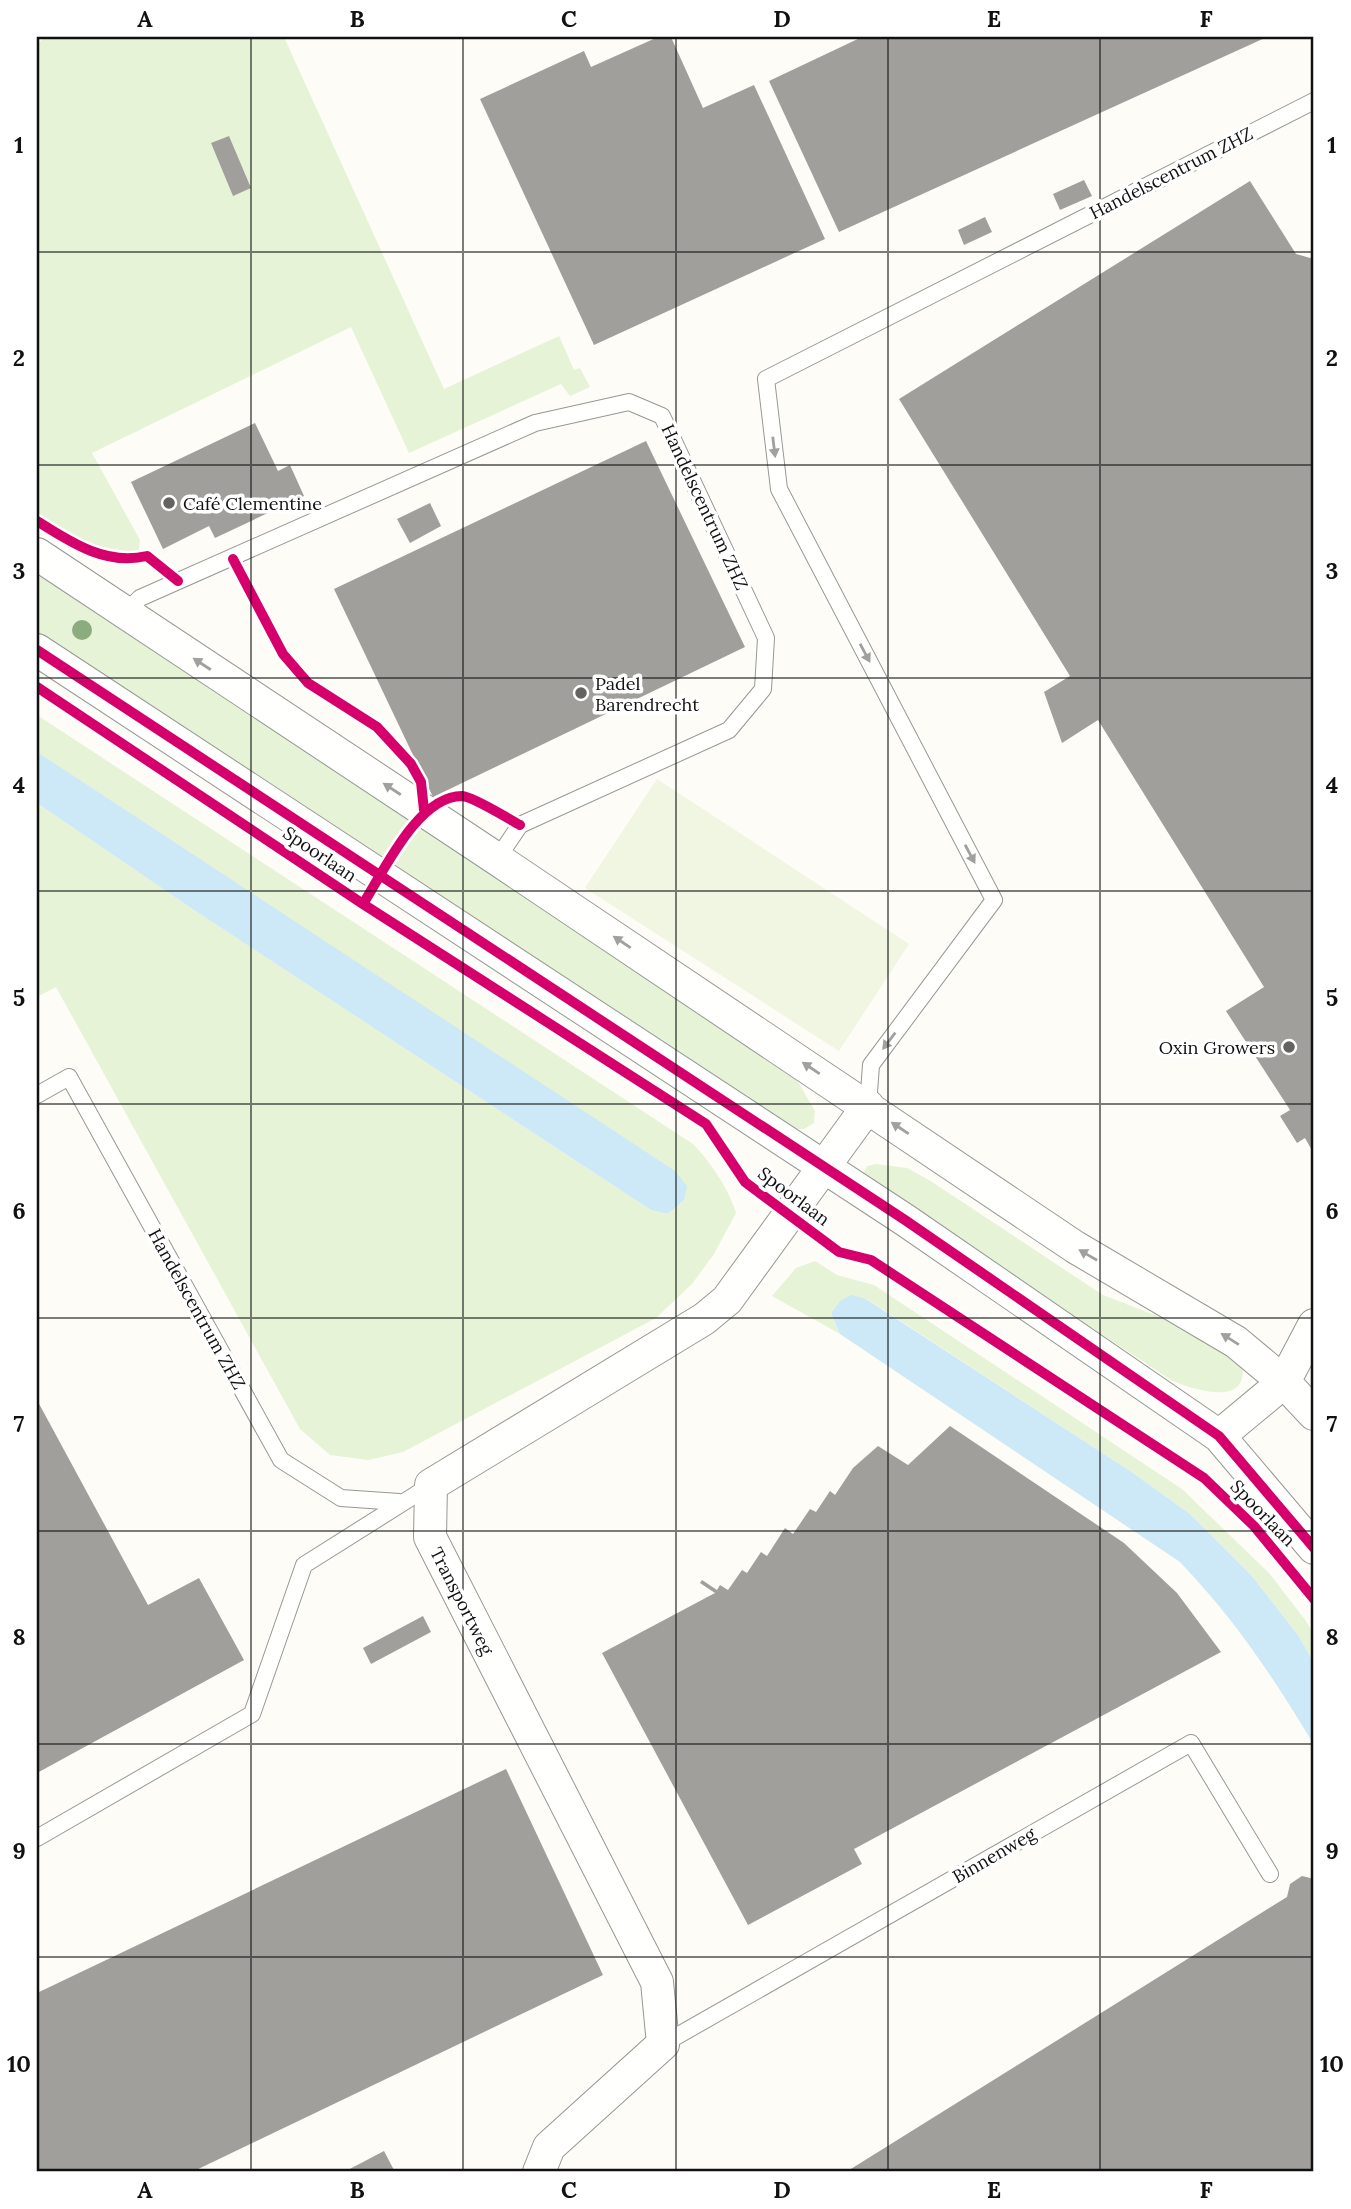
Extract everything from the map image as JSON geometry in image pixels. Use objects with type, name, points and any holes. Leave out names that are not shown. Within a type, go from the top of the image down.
[{"type":"street","points":[[37,554],[868,1106],[1074,1247],[1236,1342],[1284,1382],[1314,1414]]},
{"type":"street","name":"Spoorlaan","points":[[37,650],[905,1220],[1219,1436],[1314,1548]]},
{"type":"street","points":[[431,1485],[704,1319],[726,1300],[868,1106]]},
{"type":"street","points":[[1219,1436],[1284,1382],[1314,1325]]},
{"type":"street","name":"Transportweg","points":[[431,1485],[430,1537],[657,1982],[663,2044]]},
{"type":"street","points":[[539,2172],[549,2147],[663,2044]]},
{"type":"lane","name":"Handelscentrum ZHZ","points":[[868,1106],[871,1065],[995,900],[779,489],[766,379],[1314,100]]},
{"type":"lane","name":"Handelscentrum ZHZ","points":[[125,613],[140,598],[534,423],[629,402],[662,416],[766,638],[763,688],[729,730],[520,825],[497,859]]},
{"type":"lane","name":"Handelscentrum ZHZ","points":[[37,1095],[69,1077],[281,1460],[341,1498],[399,1502]]},
{"type":"lane","points":[[37,1838],[252,1714],[304,1565],[399,1502],[431,1485]]},
{"type":"lane","name":"Binnenweg","points":[[663,2044],[1191,1743],[1270,1874]]},
{"type":"green space","points":[[45,37],[284,37],[444,389],[559,336],[574,370],[580,368],[590,387],[570,396],[561,384],[409,453],[351,327],[92,453],[140,540],[139,550],[131,552],[80,543],[37,515],[37,44]]},
{"type":"green space","points":[[37,569],[788,1065],[815,1111],[814,1123],[804,1129],[791,1129],[37,632]]},
{"type":"green space","points":[[37,715],[693,1144],[719,1177],[736,1213],[714,1254],[692,1284],[656,1318],[403,1452],[368,1460],[330,1455],[300,1429],[56,987],[37,997],[37,803],[194,910],[651,1210],[668,1214],[684,1200],[37,752]]},
{"type":"green space","points":[[657,779],[909,944],[839,1051],[585,888]]},
{"type":"green space","points":[[876,1164],[907,1168],[929,1180],[1103,1295],[1196,1331],[1241,1360],[1243,1375],[1239,1385],[1220,1392],[1195,1389],[1173,1381],[866,1180],[864,1172],[867,1166]]},
{"type":"green space","points":[[815,1261],[837,1275],[874,1285],[1182,1489],[1269,1573],[1306,1621],[1314,1635],[1314,1663],[1298,1635],[1251,1575],[1190,1514],[1133,1473],[867,1299],[840,1301],[831,1313],[840,1334],[772,1296],[796,1268]]},
{"type":"water","points":[[37,752],[675,1171],[687,1186],[684,1200],[668,1214],[651,1210],[194,910],[37,803]]},
{"type":"water","points":[[851,1295],[866,1299],[1133,1473],[1190,1514],[1251,1575],[1298,1635],[1314,1663],[1314,1745],[1252,1649],[1180,1562],[840,1334],[831,1313],[840,1301]]},
{"type":"building","points":[[658,37],[671,37],[703,108],[754,85],[825,239],[594,345],[480,99],[584,51],[591,67]]},
{"type":"building","points":[[862,37],[1267,37],[839,232],[769,81]]},
{"type":"building","points":[[229,136],[251,188],[233,196],[211,143]]},
{"type":"building","points":[[1084,180],[1092,196],[1060,210],[1053,194]]},
{"type":"building","points":[[1250,181],[1296,254],[1314,259],[1314,1154],[1305,1138],[1297,1143],[1280,1116],[1290,1110],[1226,1011],[1264,987],[1098,720],[1062,743],[1044,692],[1070,676],[899,399]]},
{"type":"building","points":[[985,217],[992,232],[964,245],[958,230]]},
{"type":"building","points":[[255,423],[278,471],[290,465],[304,496],[215,538],[209,526],[163,549],[131,482]]},
{"type":"building","points":[[646,441],[745,647],[433,797],[334,589]]},
{"type":"building","points":[[430,503],[441,526],[410,543],[397,519]]},
{"type":"building","points":[[37,1400],[148,1605],[199,1578],[244,1660],[37,1773]]},
{"type":"building","points":[[950,1426],[1124,1543],[1177,1593],[1221,1652],[854,1849],[862,1864],[748,1925],[602,1653],[715,1593],[700,1583],[702,1580],[717,1590],[720,1585],[728,1590],[742,1570],[747,1573],[761,1552],[767,1556],[785,1528],[793,1534],[810,1509],[816,1512],[830,1491],[835,1495],[853,1468],[878,1446],[908,1465]]},
{"type":"building","points":[[423,1616],[431,1632],[371,1664],[363,1648]]},
{"type":"building","points":[[506,1769],[603,1975],[192,2172],[37,2172],[37,1993]]},
{"type":"building","points":[[1302,1876],[1314,1879],[1314,2172],[846,2172],[1287,1897],[1290,1884]]},
{"type":"building","points":[[384,2151],[395,2172],[344,2172]]},
{"type":"cycle path","points":[[37,521],[75,544],[103,555],[117,558],[147,556],[178,581]]},
{"type":"cycle path","points":[[233,559],[283,654],[308,683],[377,727],[411,764],[421,782],[424,810]]},
{"type":"cycle path","points":[[37,650],[905,1220],[1219,1436],[1314,1548]]},
{"type":"cycle path","points":[[37,687],[363,904],[706,1124],[745,1182],[839,1252],[871,1260],[1204,1478],[1254,1526],[1314,1599]]},
{"type":"cycle path","points":[[363,904],[392,855],[417,821],[446,799],[467,797],[520,825]]},
{"type":"place","name":"Café Clementine","points":[[169,503]]},
{"type":"place","name":"Padel Barendrecht","points":[[581,693]]},
{"type":"place","name":"Oxin Growers","points":[[1289,1047]]}]
